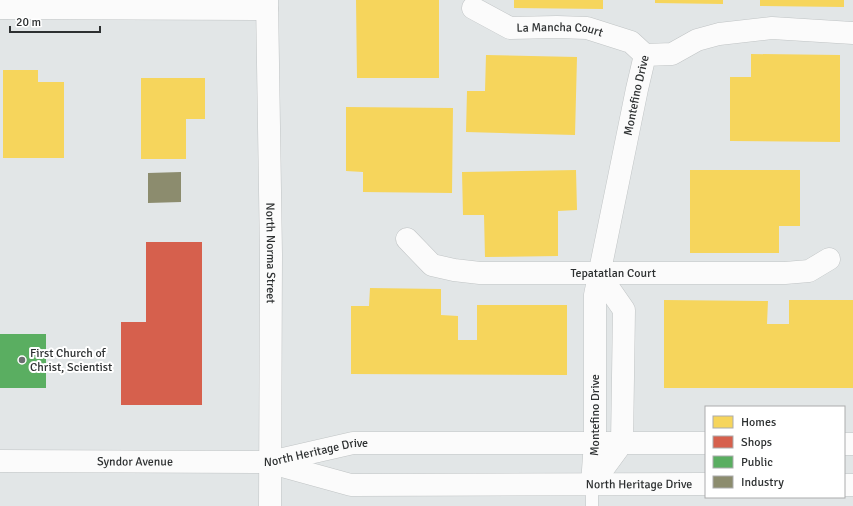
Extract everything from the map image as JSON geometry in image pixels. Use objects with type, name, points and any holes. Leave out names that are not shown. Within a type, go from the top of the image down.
[{"type":"street","points":[[0,8],[267,4]]},
{"type":"street","name":"North Norma Street","points":[[267,4],[271,254],[270,506]]},
{"type":"street","name":"La Mancha Court","points":[[473,8],[510,28],[587,28],[631,42],[645,55]]},
{"type":"street","name":"Montefino Drive","points":[[592,484],[595,442],[595,295],[645,55],[672,54],[697,40],[719,34],[772,28],[853,33]]},
{"type":"street","name":"Tepatatlan Court","points":[[407,239],[432,265],[454,270],[480,273],[785,273],[809,271],[829,259]]},
{"type":"street","points":[[599,274],[624,310],[622,443]]},
{"type":"street","name":"North Heritage Drive","points":[[270,462],[353,443],[705,443]]},
{"type":"street","name":"Montefino Drive","points":[[592,484],[622,443]]},
{"type":"street","name":"Syndor Avenue","points":[[0,461],[270,462]]},
{"type":"street","name":"North Heritage Drive","points":[[270,462],[351,485],[705,484]]},
{"type":"lane","name":"Montefino Drive","points":[[592,484],[592,506]]},
{"type":"building: Homes","points":[[356,0],[439,0],[439,78],[357,78]]},
{"type":"building: Homes","points":[[514,0],[603,0],[603,9],[514,8]]},
{"type":"building: Homes","points":[[655,0],[723,0],[723,4],[655,3]]},
{"type":"building: Homes","points":[[760,0],[844,0],[844,7],[760,6]]},
{"type":"building: Homes","points":[[751,54],[840,55],[840,142],[730,141],[730,77],[751,77]]},
{"type":"building: Homes","points":[[486,55],[577,57],[575,135],[466,132],[467,91],[485,91]]},
{"type":"building: Homes","points":[[3,70],[38,70],[38,82],[64,82],[64,158],[3,158]]},
{"type":"building: Homes","points":[[141,78],[205,78],[205,119],[186,119],[186,159],[141,159]]},
{"type":"building: Homes","points":[[346,107],[453,108],[452,193],[363,192],[363,172],[346,171]]},
{"type":"building: Homes","points":[[576,170],[577,210],[558,211],[558,256],[485,257],[484,215],[463,215],[462,172]]},
{"type":"building: Homes","points":[[690,170],[800,170],[800,226],[779,226],[779,253],[690,253]]},
{"type":"building: Homes","points":[[370,288],[441,289],[441,315],[458,316],[458,340],[477,340],[477,305],[567,305],[567,375],[351,374],[351,306],[369,306]]},
{"type":"building: Homes","points":[[664,300],[768,301],[767,324],[789,324],[789,300],[853,300],[853,388],[664,388]]},
{"type":"building: Shops","points":[[146,242],[202,242],[202,405],[121,405],[121,322],[146,322]]},
{"type":"building: Public","points":[[0,334],[46,334],[46,388],[0,388]]},
{"type":"building: Industry","points":[[181,172],[181,202],[148,203],[148,173]]},
{"type":"place","name":"First Church of Christ, Scientist","points":[[22,360]]}]
